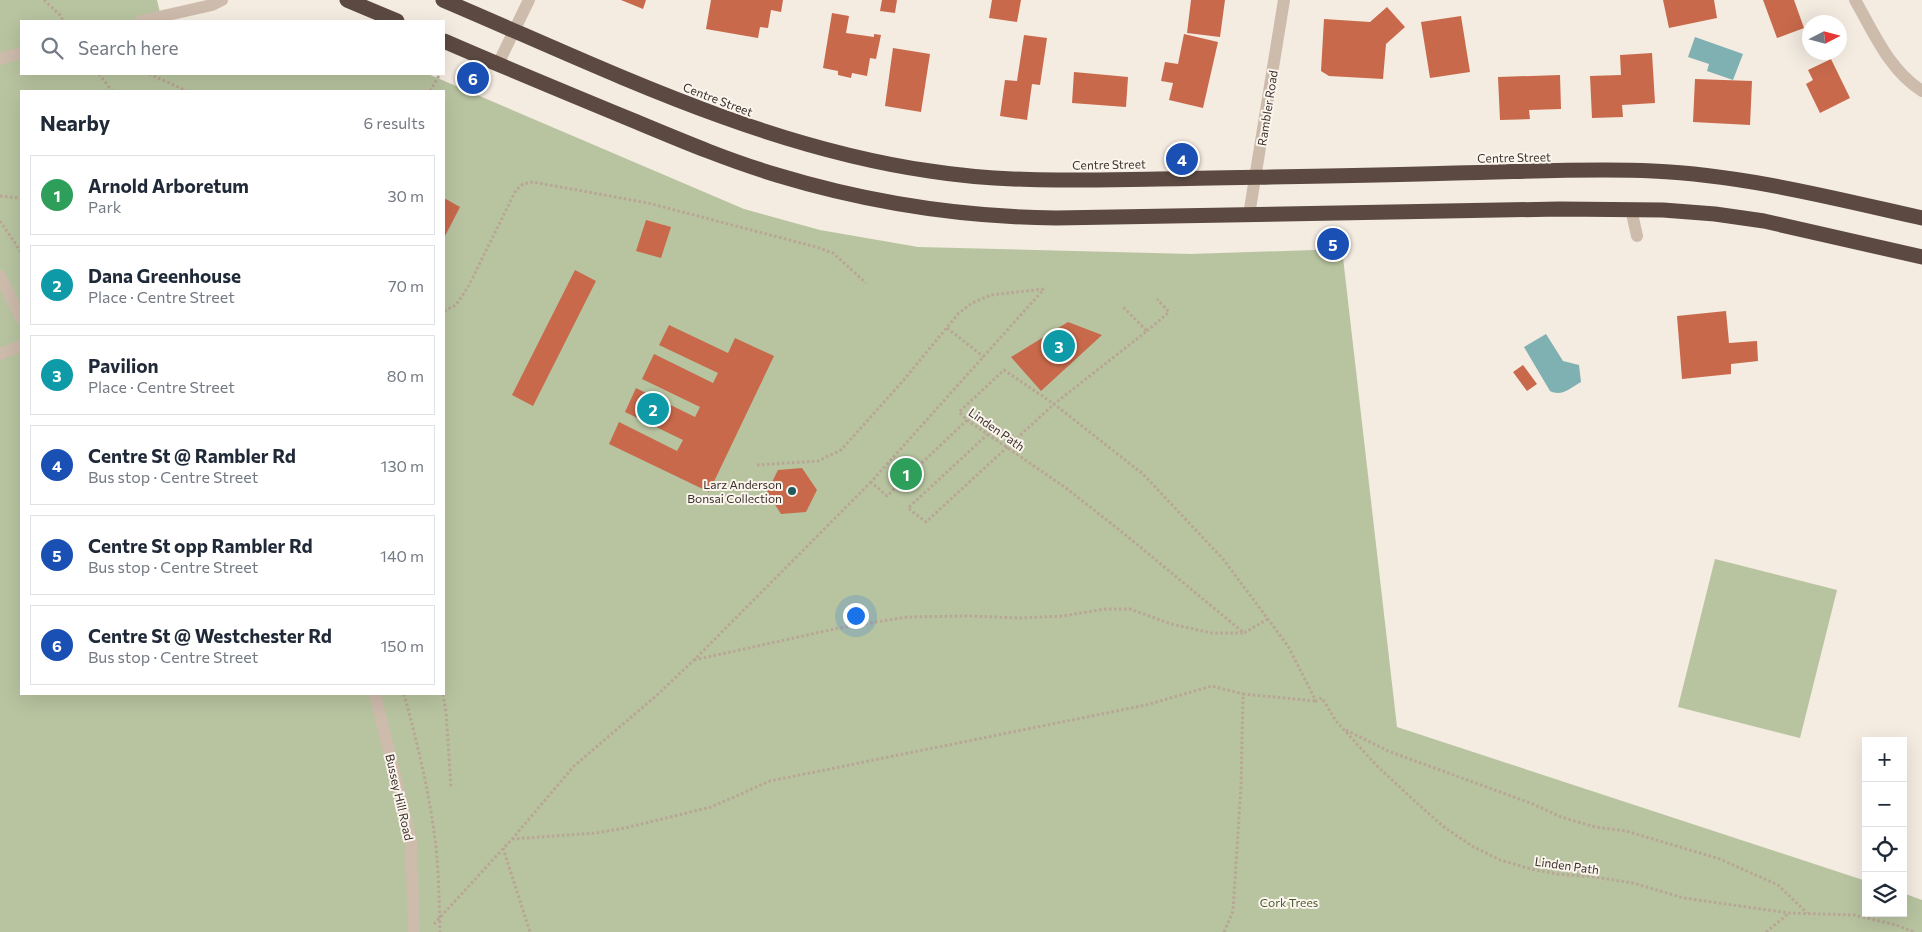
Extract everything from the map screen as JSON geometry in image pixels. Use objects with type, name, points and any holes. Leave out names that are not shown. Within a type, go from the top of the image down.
[{"type":"highway","points":[[347,0],[395,20]]},
{"type":"highway","name":"Centre Street","points":[[443,0],[690,105],[745,126],[804,144],[888,164],[956,175],[1028,179],[1255,177],[1605,170],[1669,172],[1763,183],[1922,218]]},
{"type":"highway","points":[[445,41],[720,156],[776,175],[848,193],[928,208],[1024,217],[1111,218],[1631,209],[1700,212],[1752,219],[1922,257]]},
{"type":"street","points":[[145,20],[212,5],[222,0]]},
{"type":"street","points":[[498,64],[529,0]]},
{"type":"street","name":"Rambler Road","points":[[1249,216],[1284,0]]},
{"type":"street","points":[[1855,0],[1895,68],[1922,91]]},
{"type":"street","points":[[0,58],[20,53]]},
{"type":"street","points":[[1631,209],[1637,236]]},
{"type":"street","points":[[0,276],[20,316]]},
{"type":"street","points":[[0,354],[20,346]]},
{"type":"street","name":"Bussey Hill Road","points":[[375,695],[411,841],[414,932]]},
{"type":"path","points":[[44,0],[62,20]]},
{"type":"path","points":[[100,75],[111,90]]},
{"type":"path","points":[[151,75],[185,90]]},
{"type":"path","points":[[431,90],[439,75]]},
{"type":"path","points":[[445,310],[456,305],[468,287],[516,190],[523,184],[533,182],[648,203],[816,247],[832,254],[866,283]]},
{"type":"path","points":[[0,196],[20,198]]},
{"type":"path","points":[[0,221],[20,251]]},
{"type":"path","points":[[432,926],[512,839],[574,766],[657,695],[694,660],[871,482],[1044,289],[991,295],[972,303],[958,314],[902,382],[841,450],[818,461],[757,465]]},
{"type":"path","points":[[988,434],[908,508],[926,522],[1054,404],[1169,312],[1157,299]]},
{"type":"path","points":[[1123,307],[1147,331]]},
{"type":"path","points":[[947,328],[984,356]]},
{"type":"path","name":"Linden Path","points":[[1244,633],[1066,488],[967,420],[959,412],[1004,370],[1054,404],[1142,474],[1223,559],[1288,646],[1316,702],[1322,698],[1336,721],[1377,766],[1444,828],[1472,846],[1500,860],[1531,869],[1633,883],[1684,898],[1788,914],[1854,914],[1896,925],[1914,932]]},
{"type":"path","points":[[871,482],[887,496],[967,420]]},
{"type":"path","points":[[694,660],[839,628],[907,617],[970,616],[1020,618],[1063,616],[1104,609],[1130,609],[1171,624],[1212,632],[1244,633],[1268,619]]},
{"type":"path","points":[[512,839],[596,834],[625,828],[711,807],[770,781],[1146,704],[1212,686],[1244,694],[1316,702]]},
{"type":"path","points":[[1224,932],[1233,912],[1241,786],[1244,694]]},
{"type":"path","points":[[443,695],[451,787]]},
{"type":"path","points":[[1343,728],[1388,751],[1533,804],[1561,817],[1595,827],[1626,831],[1720,859],[1778,885],[1808,913]]},
{"type":"path","points":[[503,848],[530,932]]},
{"type":"path","points":[[1766,932],[1788,914]]},
{"type":"green space","name":"Cork Trees","points":[[0,0],[157,0],[162,20],[20,20],[20,75],[430,75],[744,209],[820,230],[918,247],[1191,254],[1342,249],[1397,727],[1862,880],[1862,917],[1907,917],[1907,894],[1922,900],[1922,932],[0,932]]},
{"type":"green space","points":[[1715,559],[1837,590],[1800,738],[1678,707]]},
{"type":"water","points":[[1695,37],[1743,54],[1733,80],[1707,71],[1709,64],[1688,57]]},
{"type":"water","points":[[1546,334],[1563,361],[1579,365],[1581,382],[1570,389],[1558,393],[1550,391],[1524,347]]},
{"type":"building","points":[[621,0],[646,0],[643,9]]},
{"type":"building","points":[[711,0],[783,0],[781,12],[771,10],[768,28],[760,27],[758,38],[706,29]]},
{"type":"building","points":[[882,0],[897,0],[895,13],[880,11]]},
{"type":"building","points":[[992,0],[1021,0],[1017,22],[989,18]]},
{"type":"building","points":[[1191,0],[1225,0],[1220,37],[1187,33]]},
{"type":"building","points":[[1663,0],[1714,0],[1717,18],[1669,28]]},
{"type":"building","points":[[1763,0],[1794,0],[1802,22],[1802,29],[1777,38]]},
{"type":"building","points":[[1387,7],[1405,27],[1386,44],[1383,79],[1329,76],[1321,71],[1324,19],[1370,22]]},
{"type":"building","points":[[832,13],[849,16],[846,33],[874,37],[874,34],[881,35],[876,59],[870,58],[867,76],[852,73],[851,78],[838,75],[838,71],[823,68]]},
{"type":"building","points":[[1461,16],[1470,72],[1430,78],[1421,22]]},
{"type":"building","points":[[1184,34],[1218,42],[1203,108],[1169,100],[1173,83],[1161,81],[1165,62],[1178,64]]},
{"type":"building","points":[[1024,35],[1047,38],[1040,85],[1032,84],[1027,120],[1000,116],[1005,80],[1017,81]]},
{"type":"building","points":[[893,48],[930,54],[921,112],[885,106]]},
{"type":"building","points":[[1652,53],[1655,103],[1622,105],[1623,117],[1592,118],[1590,76],[1621,75],[1620,55]]},
{"type":"building","points":[[1831,60],[1850,98],[1820,113],[1806,84],[1813,80],[1808,70]]},
{"type":"building","points":[[1074,72],[1128,77],[1126,107],[1072,103]]},
{"type":"building","points":[[1560,75],[1561,109],[1529,110],[1530,119],[1500,120],[1498,77]]},
{"type":"building","points":[[1695,79],[1752,81],[1750,125],[1693,122]]},
{"type":"building","points":[[445,199],[460,207],[445,236]]},
{"type":"building","points":[[646,220],[671,227],[661,258],[636,251]]},
{"type":"building","points":[[575,270],[596,281],[533,406],[512,395]]},
{"type":"building","points":[[1726,311],[1729,343],[1757,341],[1758,361],[1731,364],[1731,374],[1682,379],[1677,316]]},
{"type":"building","points":[[1068,322],[1102,335],[1041,391],[1011,357]]},
{"type":"building","points":[[669,325],[728,353],[735,338],[774,356],[709,492],[609,444],[619,422],[677,451],[683,440],[625,412],[636,388],[695,417],[700,407],[642,379],[654,354],[713,383],[718,373],[659,345]]},
{"type":"building","points":[[1523,365],[1537,384],[1527,391],[1513,372]]},
{"type":"building","name":"Larz Anderson Bonsai Collection","points":[[802,468],[817,490],[806,512],[781,514],[767,492],[778,470]]},
{"type":"place","name":"Centre St @ Westchester Rd","points":[[473,78]]},
{"type":"place","name":"Centre St @ Rambler Rd","points":[[1182,159]]},
{"type":"place","name":"Centre St opp Rambler Rd","points":[[1333,244]]},
{"type":"place","name":"Pavilion","points":[[1059,346]]},
{"type":"place","name":"Dana Greenhouse","points":[[653,409]]},
{"type":"place","name":"Arnold Arboretum","points":[[906,474]]},
{"type":"place","name":"Larz Anderson Bonsai Collection","points":[[792,491]]}]
